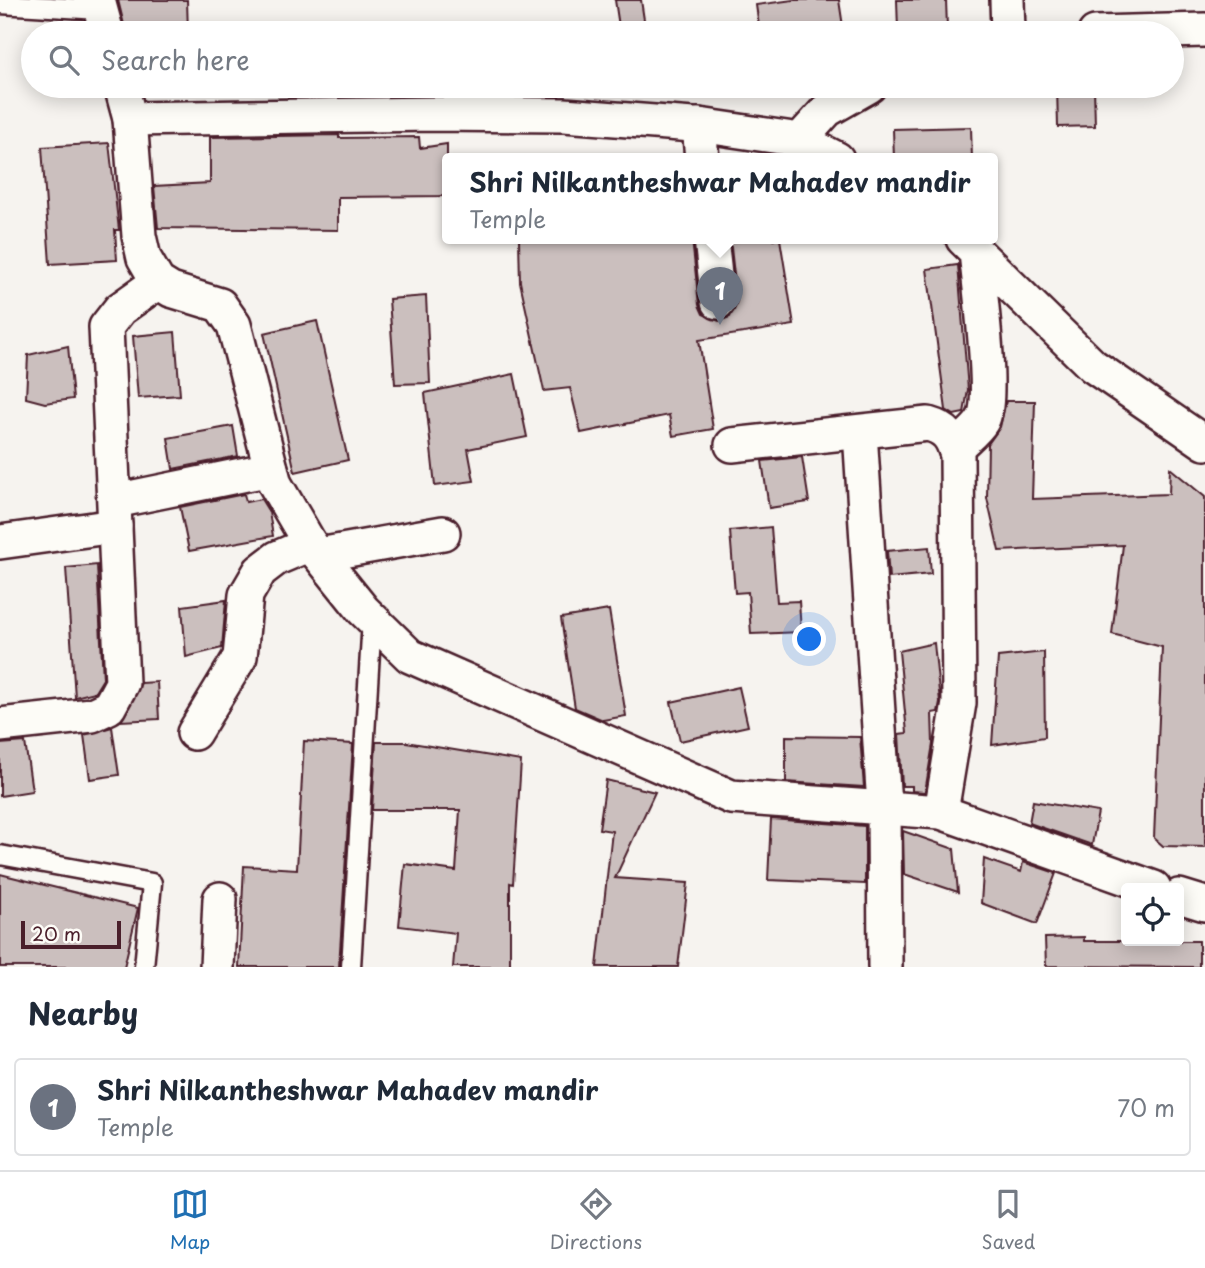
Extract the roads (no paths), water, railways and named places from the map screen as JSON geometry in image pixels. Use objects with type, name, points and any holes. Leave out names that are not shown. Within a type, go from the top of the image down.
[{"type":"street","points":[[1007,0],[1008,21]]},
{"type":"street","points":[[1184,31],[1205,30]]},
{"type":"street","points":[[124,98],[130,119],[139,236],[144,258],[158,282],[171,290],[220,305],[234,325],[275,484],[314,549],[372,620],[410,656],[731,797],[941,812],[1140,883]]},
{"type":"street","points":[[800,140],[827,110],[848,98]]},
{"type":"street","points":[[130,119],[550,115],[698,125],[800,140],[825,153]]},
{"type":"street","points":[[698,125],[701,153]]},
{"type":"street","points":[[712,244],[718,302]]},
{"type":"street","points":[[969,246],[1093,366],[1205,443]]},
{"type":"street","points":[[955,449],[983,421],[986,409],[985,349],[969,246]]},
{"type":"street","points":[[0,724],[92,715],[109,707],[122,684],[106,327],[120,309],[158,282]]},
{"type":"street","points":[[732,445],[928,424],[943,429],[955,449],[959,703],[941,812]]},
{"type":"street","points":[[860,432],[884,806],[886,967]]},
{"type":"street","points":[[0,542],[271,469]]},
{"type":"street","points":[[194,733],[240,657],[246,595],[260,571],[277,558],[314,549],[443,533]]},
{"type":"street","points":[[1184,898],[1205,904]]},
{"type":"street","points":[[217,967],[220,899]]},
{"type":"lane","points":[[0,4],[102,14]]},
{"type":"lane","points":[[351,967],[372,620]]},
{"type":"lane","points":[[0,855],[152,883],[144,967]]},
{"type":"place","name":"Shri Nilkantheshwar Mahadev mandir","points":[[720,325]]}]
